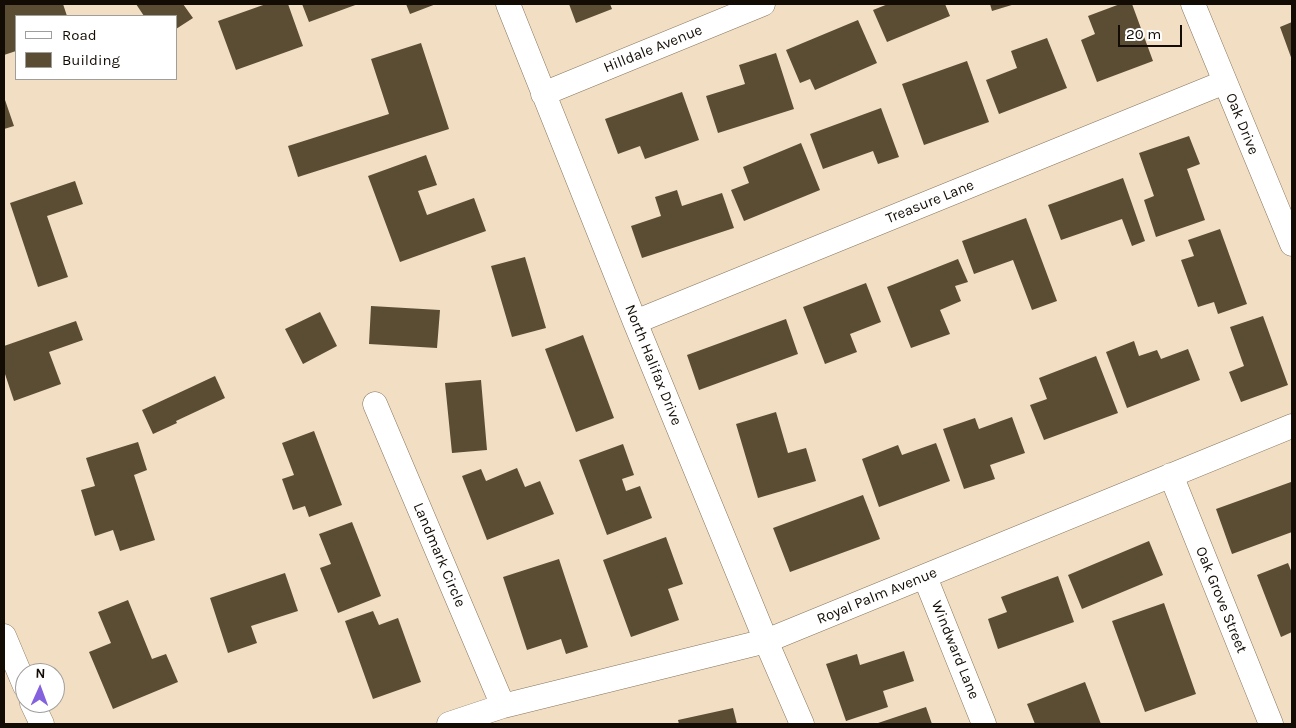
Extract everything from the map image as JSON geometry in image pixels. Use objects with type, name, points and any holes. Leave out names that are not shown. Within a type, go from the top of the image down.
[{"type":"street","name":"North Halifax Drive","points":[[508,4],[635,322],[802,724]]},
{"type":"street","name":"Hilldale Avenue","points":[[543,94],[763,4]]},
{"type":"street","name":"Oak Drive","points":[[1193,4],[1292,244]]},
{"type":"street","name":"Treasure Lane","points":[[635,322],[1225,82]]},
{"type":"street","name":"Landmark Circle","points":[[375,404],[502,706]]},
{"type":"street","name":"Royal Palm Avenue","points":[[449,724],[502,706],[766,641],[1292,426]]},
{"type":"street","name":"Oak Grove Street","points":[[1171,475],[1271,724]]},
{"type":"street","name":"Windward Lane","points":[[926,577],[984,724]]},
{"type":"street","points":[[4,636],[15,663]]},
{"type":"building","points":[[4,4],[63,4],[67,15],[15,15],[15,51],[4,55]]},
{"type":"building","points":[[136,4],[183,4],[193,18],[178,28],[178,15],[143,15]]},
{"type":"building","points":[[266,4],[288,4],[303,46],[236,70],[218,21]]},
{"type":"building","points":[[302,4],[358,4],[309,22]]},
{"type":"building","points":[[406,4],[436,4],[410,14]]},
{"type":"building","points":[[569,4],[610,4],[612,9],[576,23]]},
{"type":"building","points":[[888,4],[945,4],[950,16],[887,42],[873,10]]},
{"type":"building","points":[[990,4],[1015,4],[992,11]]},
{"type":"building","points":[[1120,4],[1132,4],[1153,61],[1097,82],[1081,40],[1095,34],[1088,16]]},
{"type":"building","points":[[858,20],[877,63],[815,90],[810,79],[800,83],[786,50]]},
{"type":"building","points":[[1292,22],[1292,60],[1280,27]]},
{"type":"building","points":[[1047,38],[1067,88],[999,114],[986,80],[1017,68],[1011,51]]},
{"type":"building","points":[[421,43],[449,129],[298,177],[288,146],[389,114],[371,59]]},
{"type":"building","points":[[776,53],[794,109],[718,133],[706,96],[745,84],[739,65]]},
{"type":"building","points":[[967,61],[989,122],[924,145],[902,84]]},
{"type":"building","points":[[682,92],[699,140],[645,159],[640,146],[618,154],[605,119]]},
{"type":"building","points":[[4,100],[14,126],[4,129]]},
{"type":"building","points":[[881,108],[899,157],[878,164],[873,151],[823,169],[810,134]]},
{"type":"building","points":[[1189,136],[1200,164],[1187,169],[1205,220],[1156,237],[1144,200],[1154,196],[1139,153]]},
{"type":"building","points":[[801,143],[820,190],[744,221],[731,190],[749,183],[743,167]]},
{"type":"building","points":[[426,155],[437,185],[418,191],[427,215],[474,198],[486,231],[400,262],[368,176]]},
{"type":"building","points":[[1123,178],[1145,241],[1132,246],[1122,219],[1061,240],[1048,205]]},
{"type":"building","points":[[75,181],[83,204],[47,216],[68,277],[38,287],[10,203]]},
{"type":"building","points":[[677,190],[682,206],[722,193],[734,228],[642,258],[631,226],[661,216],[655,197]]},
{"type":"building","points":[[1026,218],[1057,301],[1032,310],[1013,260],[974,274],[962,241]]},
{"type":"building","points":[[1220,229],[1247,304],[1218,314],[1214,302],[1198,307],[1181,260],[1194,256],[1188,240]]},
{"type":"building","points":[[525,257],[546,328],[512,337],[491,266]]},
{"type":"building","points":[[958,259],[968,282],[955,286],[961,301],[940,310],[950,334],[911,348],[887,287]]},
{"type":"building","points":[[866,283],[881,322],[850,334],[857,352],[825,364],[803,307]]},
{"type":"building","points":[[371,306],[440,310],[437,348],[369,344]]},
{"type":"building","points":[[320,312],[337,346],[303,364],[285,329]]},
{"type":"building","points":[[1263,316],[1288,385],[1241,402],[1229,372],[1244,366],[1230,327]]},
{"type":"building","points":[[786,319],[798,354],[699,390],[687,355]]},
{"type":"building","points":[[76,321],[83,340],[49,352],[61,384],[14,401],[4,371],[4,346]]},
{"type":"building","points":[[583,335],[614,418],[576,432],[545,349]]},
{"type":"building","points":[[1134,341],[1139,356],[1157,350],[1161,359],[1188,349],[1200,380],[1127,408],[1106,352]]},
{"type":"building","points":[[1096,356],[1118,413],[1044,440],[1030,405],[1047,399],[1039,378]]},
{"type":"building","points":[[215,376],[225,398],[153,434],[142,410]]},
{"type":"building","points":[[481,380],[487,450],[452,453],[445,383]]},
{"type":"building","points":[[776,412],[788,453],[806,448],[816,481],[758,498],[736,424]]},
{"type":"building","points":[[1012,417],[1025,453],[990,465],[995,479],[964,489],[943,429],[975,418],[979,429]]},
{"type":"building","points":[[314,431],[342,505],[309,517],[305,506],[293,510],[282,479],[294,475],[282,443]]},
{"type":"building","points":[[138,442],[147,470],[134,475],[155,540],[120,551],[113,530],[95,536],[81,490],[95,486],[86,458]]},
{"type":"building","points":[[936,443],[950,481],[879,507],[862,459],[898,445],[902,455]]},
{"type":"building","points":[[623,444],[634,475],[622,479],[626,491],[640,486],[652,518],[607,535],[579,460]]},
{"type":"building","points":[[517,468],[525,487],[540,481],[554,514],[487,540],[462,476],[481,469],[486,481]]},
{"type":"building","points":[[1291,482],[1292,532],[1232,554],[1216,509]]},
{"type":"building","points":[[863,495],[880,539],[790,572],[773,528]]},
{"type":"building","points":[[352,522],[381,596],[338,613],[320,568],[331,564],[319,534]]},
{"type":"building","points":[[666,537],[683,584],[668,589],[679,620],[631,637],[603,560]]},
{"type":"building","points":[[1149,541],[1163,575],[1082,609],[1068,575]]},
{"type":"building","points":[[559,559],[588,647],[566,654],[561,639],[527,650],[503,577]]},
{"type":"building","points":[[1288,563],[1292,573],[1292,632],[1281,637],[1257,575]]},
{"type":"building","points":[[285,573],[298,611],[251,626],[257,643],[228,653],[210,598]]},
{"type":"building","points":[[1058,576],[1074,622],[998,649],[988,619],[1007,612],[1001,597]]},
{"type":"building","points":[[128,600],[152,659],[166,654],[178,682],[113,709],[89,652],[111,643],[98,612]]},
{"type":"building","points":[[1164,603],[1196,694],[1145,712],[1112,621]]},
{"type":"building","points":[[373,611],[379,625],[398,618],[421,682],[373,699],[345,621]]},
{"type":"building","points":[[904,651],[914,681],[883,691],[888,707],[846,721],[826,664],[857,654],[860,665]]},
{"type":"building","points":[[1085,682],[1101,724],[1035,724],[1027,704]]},
{"type":"building","points":[[926,707],[932,724],[875,724]]},
{"type":"building","points":[[733,708],[737,724],[679,724],[678,720]]}]
